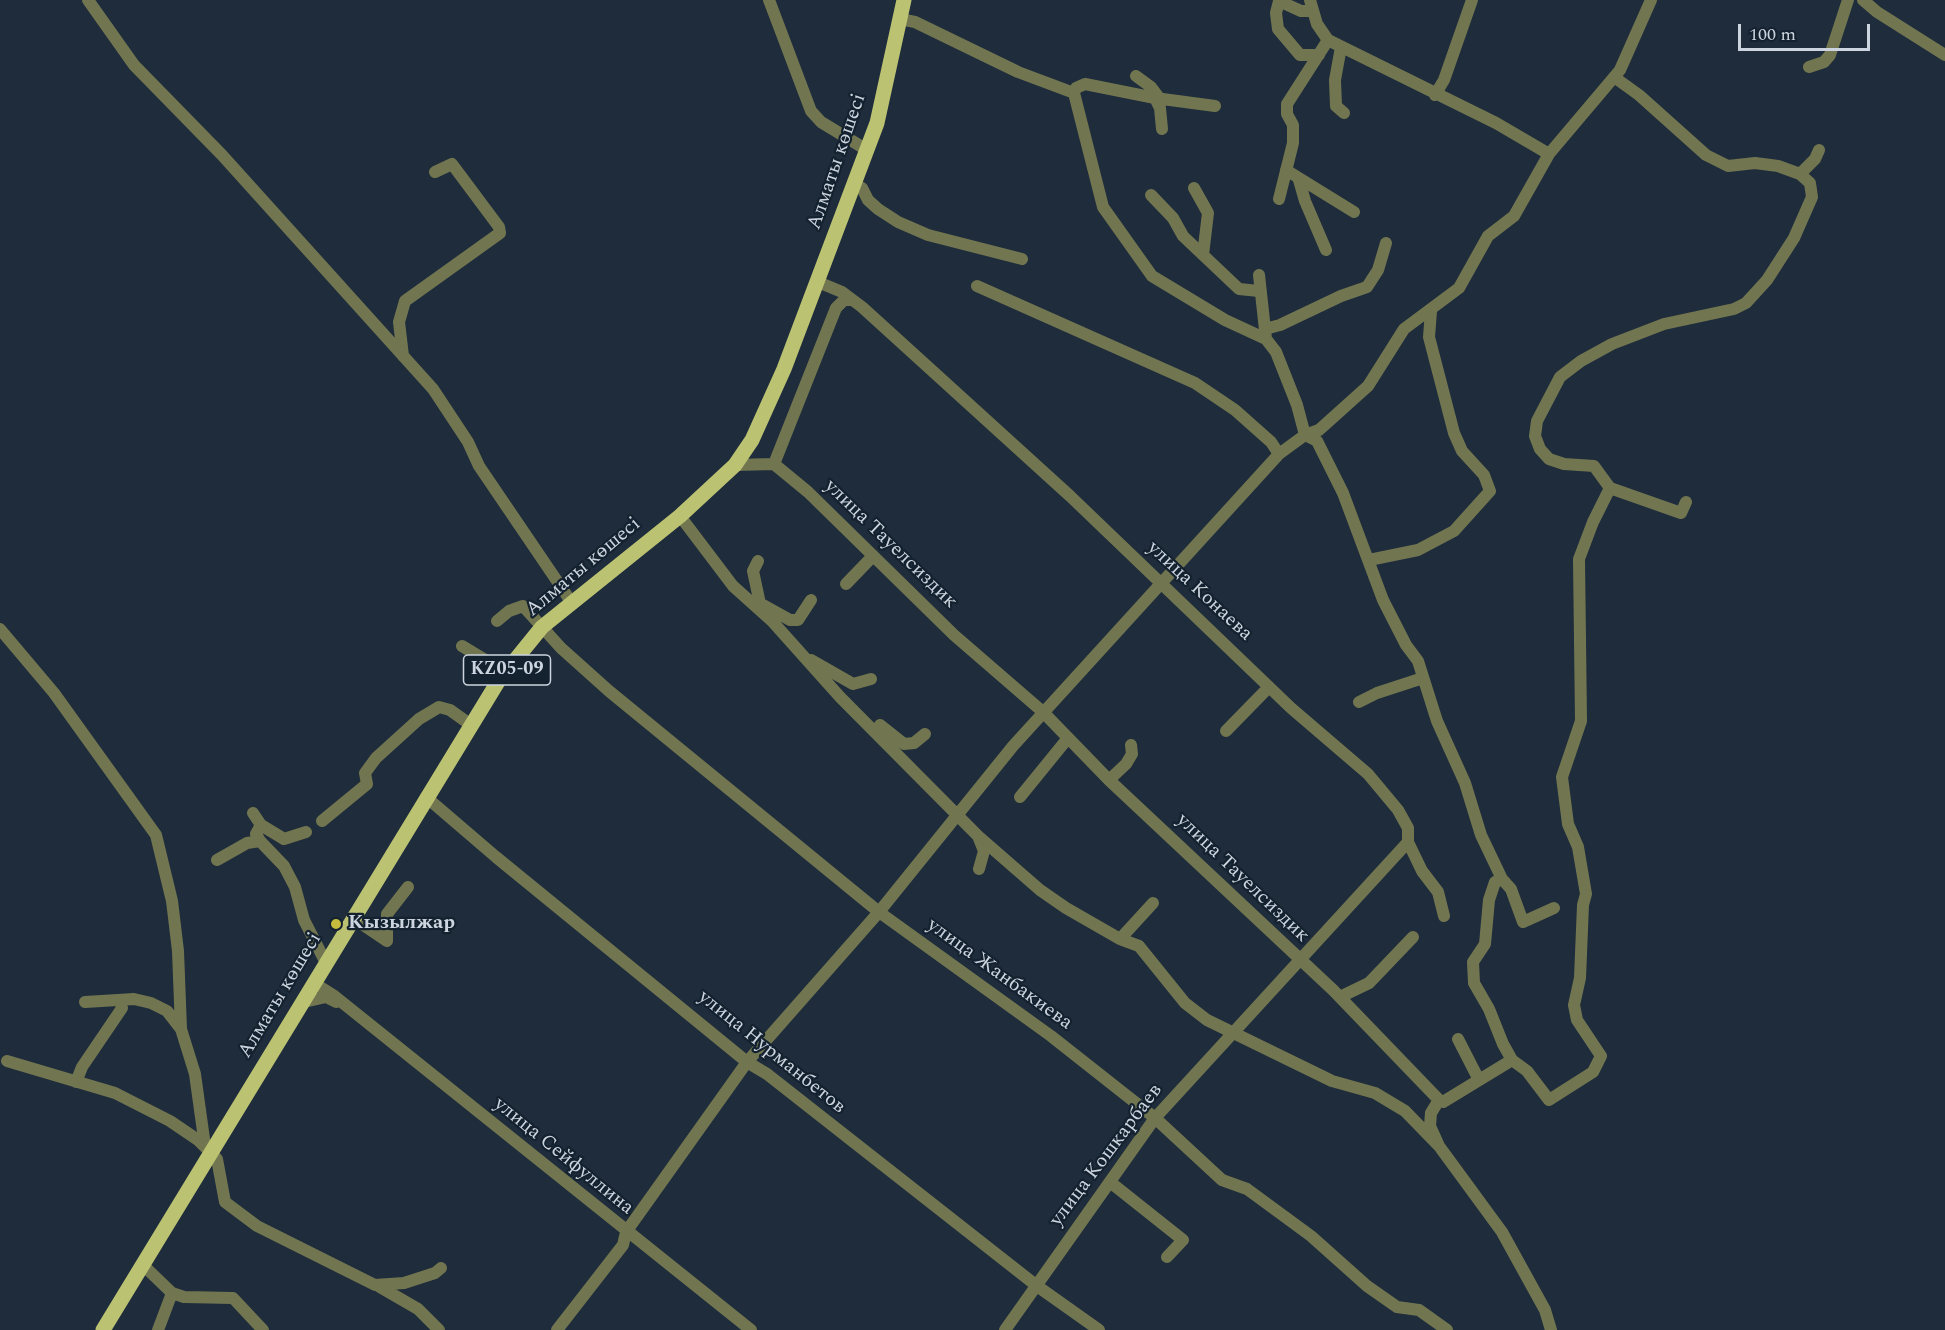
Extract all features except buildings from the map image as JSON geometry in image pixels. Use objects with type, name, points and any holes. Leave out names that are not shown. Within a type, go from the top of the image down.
[{"type":"main road","name":"KZ05-09","points":[[899,25],[904,0]]},
{"type":"main road","name":"Алматы көшесі","points":[[103,1330],[143,1265],[208,1149],[304,1002],[426,797],[505,672],[542,627],[680,516],[735,465],[752,440],[770,404],[877,123],[899,25]]},
{"type":"street","points":[[88,0],[134,65],[222,155],[433,389],[468,442],[479,466],[572,603]]},
{"type":"street","points":[[769,0],[811,111],[821,122],[867,150]]},
{"type":"street","points":[[1436,95],[1444,80],[1472,0]]},
{"type":"street","points":[[557,1330],[623,1245],[626,1232],[747,1062],[879,912],[1043,712],[1279,454],[1305,435],[1319,430],[1368,386],[1404,329],[1459,288],[1488,236],[1514,216],[1549,154],[1620,70],[1651,0]]},
{"type":"street","points":[[1809,67],[1824,62],[1830,55],[1848,0]]},
{"type":"street","points":[[1863,0],[1877,12],[1945,55]]},
{"type":"street","points":[[1319,55],[1300,54],[1278,29],[1276,13],[1279,1],[1301,12],[1312,5],[1317,24],[1328,40],[1496,123],[1549,154]]},
{"type":"street","points":[[899,25],[915,22],[1018,72],[1074,93]]},
{"type":"street","points":[[1279,199],[1291,158],[1293,125],[1287,114],[1287,104],[1328,40]]},
{"type":"street","points":[[1341,47],[1335,80],[1336,106],[1344,113]]},
{"type":"street","points":[[1136,76],[1151,87],[1157,99],[1162,129]]},
{"type":"street","points":[[1614,77],[1639,95],[1706,155],[1728,166],[1755,163],[1778,166],[1800,174],[1810,183],[1812,197],[1794,238],[1767,280],[1746,303],[1734,309],[1664,324],[1612,344],[1581,361],[1560,377],[1537,421],[1535,436],[1540,449],[1549,459],[1564,464],[1594,466],[1610,488],[1681,513],[1686,502]]},
{"type":"street","points":[[1215,106],[1157,99],[1085,84],[1076,88],[1074,93],[1103,207],[1152,276],[1225,320],[1265,334]]},
{"type":"street","points":[[1800,174],[1815,159],[1819,150]]},
{"type":"street","points":[[403,356],[399,322],[405,301],[500,233],[499,227],[452,164],[435,172]]},
{"type":"street","points":[[1286,170],[1354,212]]},
{"type":"street","points":[[1299,180],[1305,201],[1326,250]]},
{"type":"street","points":[[855,185],[862,188],[868,200],[878,209],[898,222],[928,235],[1023,259]]},
{"type":"street","points":[[1194,188],[1208,213],[1203,255]]},
{"type":"street","points":[[1151,195],[1173,218],[1183,236],[1239,289],[1259,291]]},
{"type":"street","points":[[1265,334],[1341,296],[1367,287],[1378,270],[1386,243]]},
{"type":"street","points":[[1259,275],[1265,334],[1276,352],[1297,405],[1305,435],[1317,441],[1343,493],[1383,600],[1406,645],[1418,661],[1437,721],[1466,783],[1480,835],[1502,879],[1511,889],[1523,922],[1554,908]]},
{"type":"street","name":"улица Конаева","points":[[818,282],[852,300],[960,395],[1269,687],[1368,774],[1398,810],[1408,828],[1408,842],[1422,871],[1438,892],[1444,916]]},
{"type":"street","points":[[977,286],[1195,383],[1234,410],[1271,442],[1279,454]]},
{"type":"street","points":[[735,465],[752,462],[774,464],[836,308],[844,300],[852,300]]},
{"type":"street","points":[[1369,560],[1418,550],[1454,531],[1490,491],[1484,475],[1462,451],[1454,433],[1429,337],[1431,311]]},
{"type":"street","name":"улица Тауелсиздик","points":[[774,464],[808,492],[954,635],[1043,712],[1109,780],[1340,997],[1439,1100]]},
{"type":"street","points":[[1502,879],[1495,882],[1489,900],[1485,944],[1473,962],[1474,983],[1489,1009],[1512,1060],[1527,1071],[1549,1100],[1593,1072],[1601,1056],[1577,1020],[1575,1005],[1580,978],[1583,905],[1586,894],[1578,847],[1568,824],[1562,777],[1581,721],[1579,559],[1593,522],[1610,488]]},
{"type":"street","points":[[680,516],[733,586],[758,607],[851,708],[949,808],[1040,890],[1120,939],[1139,946],[1185,1003],[1207,1020],[1332,1081],[1375,1094],[1409,1116],[1439,1146],[1502,1232],[1545,1310],[1551,1330]]},
{"type":"street","points":[[846,584],[873,556]]},
{"type":"street","points":[[758,561],[753,571],[759,599],[758,607]]},
{"type":"street","points":[[758,607],[763,605],[790,620],[798,620],[811,600]]},
{"type":"street","name":"улица Жанбакиева","points":[[497,621],[509,611],[523,606],[609,691],[879,912],[1051,1036],[1155,1118],[1222,1180],[1247,1188],[1311,1236],[1367,1286],[1397,1306],[1419,1310],[1447,1330]]},
{"type":"street","points":[[0,629],[54,693],[156,836],[173,911],[178,951],[181,1029],[195,1074],[208,1149]]},
{"type":"street","points":[[462,646],[505,672]]},
{"type":"street","points":[[796,649],[835,676],[853,684],[871,679]]},
{"type":"street","points":[[1359,702],[1377,693],[1423,678]]},
{"type":"street","points":[[1226,731],[1269,687]]},
{"type":"street","points":[[322,821],[367,784],[365,773],[376,758],[419,719],[439,707],[450,710],[471,724]]},
{"type":"street","points":[[851,708],[877,721],[904,744],[914,743],[925,734]]},
{"type":"street","points":[[1020,797],[1068,738]]},
{"type":"street","points":[[1109,780],[1126,764],[1132,754],[1131,746]]},
{"type":"street","name":"улица Нурманбетов","points":[[426,797],[496,858],[747,1062],[767,1074],[1037,1286],[1100,1330]]},
{"type":"street","points":[[254,813],[261,825],[284,839],[306,831]]},
{"type":"street","points":[[261,825],[256,834],[284,866],[295,887],[304,920],[326,963]]},
{"type":"street","points":[[978,836],[984,851],[979,869]]},
{"type":"street","points":[[217,860],[247,843],[260,841]]},
{"type":"street","points":[[1298,960],[1408,842]]},
{"type":"street","points":[[353,918],[387,942],[387,914],[408,886]]},
{"type":"street","points":[[1120,939],[1153,903]]},
{"type":"street","points":[[1340,997],[1369,983],[1413,937]]},
{"type":"street","name":"улица Кошкарбаев","points":[[1005,1330],[1155,1118],[1298,960]]},
{"type":"street","name":"улица Сейфуллина","points":[[314,983],[353,1011],[751,1330]]},
{"type":"street","name":"улица Сейфуллина","points":[[304,1002],[326,997],[353,1011]]},
{"type":"street","points":[[85,1002],[134,999],[151,1003],[167,1011],[181,1029]]},
{"type":"street","points":[[76,1082],[82,1067],[122,1008]]},
{"type":"street","points":[[1458,1040],[1479,1080]]},
{"type":"street","points":[[1439,1146],[1430,1126],[1431,1113],[1439,1100],[1443,1102],[1512,1060]]},
{"type":"street","points":[[7,1061],[116,1093],[143,1105],[208,1149],[217,1159],[225,1202],[257,1226],[418,1309],[439,1330]]},
{"type":"street","points":[[1409,1116],[1419,1119],[1431,1113]]},
{"type":"street","points":[[1110,1182],[1183,1240],[1167,1257]]},
{"type":"street","points":[[143,1265],[172,1293],[184,1297],[233,1298],[263,1330]]},
{"type":"street","points":[[375,1285],[404,1283],[435,1273],[441,1268]]},
{"type":"street","points":[[158,1330],[172,1293]]},
{"type":"place","name":"Кызылжар","points":[[336,924]]}]
